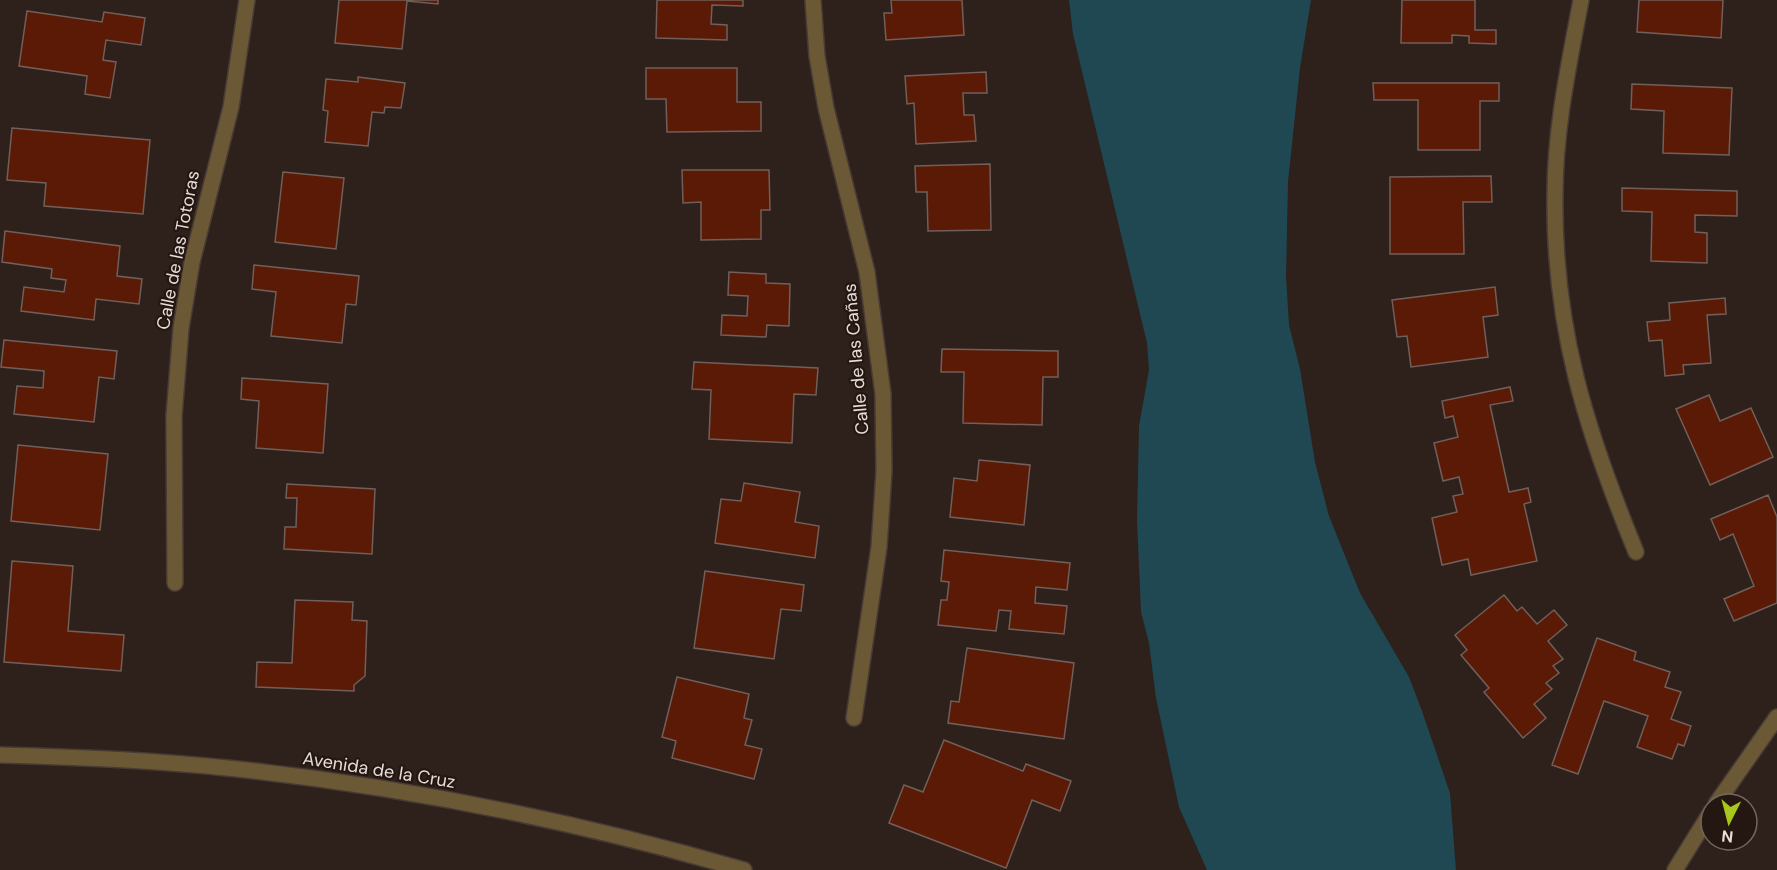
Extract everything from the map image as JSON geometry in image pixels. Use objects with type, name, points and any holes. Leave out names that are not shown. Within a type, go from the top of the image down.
[{"type":"street","name":"Calle de las Totoras","points":[[175,583],[174,416],[181,328],[192,262],[231,107],[247,0]]},
{"type":"street","name":"Calle de las Cañas","points":[[813,0],[817,56],[826,108],[867,272],[883,393],[884,471],[879,547],[854,718]]},
{"type":"street","points":[[1581,0],[1566,73],[1555,192],[1561,306],[1584,413],[1601,468],[1636,552]]},
{"type":"street","points":[[1724,792],[1777,717]]},
{"type":"street","name":"Avenida de la Cruz","points":[[0,755],[98,758],[227,768],[352,783],[425,795],[597,830],[744,870]]},
{"type":"street","points":[[1675,870],[1699,831]]},
{"type":"water","points":[[1069,0],[1311,0],[1300,68],[1288,182],[1286,277],[1289,325],[1300,369],[1315,462],[1329,516],[1360,593],[1409,677],[1422,711],[1450,793],[1456,870],[1207,870],[1179,807],[1156,698],[1149,643],[1141,612],[1137,521],[1139,426],[1149,370],[1147,343],[1073,34]]},
{"type":"building","points":[[339,0],[438,0],[438,4],[407,1],[402,49],[335,43]]},
{"type":"building","points":[[657,0],[743,0],[743,6],[712,5],[711,24],[727,25],[727,40],[656,38]]},
{"type":"building","points":[[891,0],[962,0],[964,35],[886,40],[884,13],[892,13]]},
{"type":"building","points":[[1402,0],[1475,0],[1475,30],[1496,30],[1496,44],[1469,43],[1469,36],[1452,35],[1452,43],[1401,43]]},
{"type":"building","points":[[1639,0],[1723,0],[1721,38],[1637,32]]},
{"type":"building","points":[[27,11],[102,22],[104,12],[145,18],[141,45],[106,40],[103,60],[116,62],[110,98],[85,94],[87,76],[19,66]]},
{"type":"building","points":[[646,68],[737,68],[737,102],[761,102],[761,131],[667,132],[666,99],[646,99]]},
{"type":"building","points":[[986,72],[987,93],[963,93],[964,115],[974,115],[976,141],[916,144],[914,103],[907,104],[905,76]]},
{"type":"building","points":[[358,77],[405,83],[401,108],[385,107],[384,113],[372,112],[368,146],[325,142],[328,111],[323,110],[326,79],[358,82]]},
{"type":"building","points":[[1373,83],[1499,83],[1499,101],[1480,101],[1480,150],[1418,150],[1418,100],[1374,100]]},
{"type":"building","points":[[1632,84],[1732,88],[1729,155],[1663,153],[1664,111],[1631,109]]},
{"type":"building","points":[[12,128],[150,140],[143,214],[44,206],[46,183],[7,180]]},
{"type":"building","points":[[990,164],[991,230],[928,231],[927,192],[916,192],[915,166]]},
{"type":"building","points":[[682,170],[769,170],[770,210],[761,210],[761,239],[701,240],[701,202],[683,203]]},
{"type":"building","points":[[283,172],[344,178],[336,249],[275,242]]},
{"type":"building","points":[[1491,176],[1492,202],[1463,202],[1464,254],[1390,254],[1390,177]]},
{"type":"building","points":[[1622,188],[1737,191],[1737,216],[1695,215],[1695,232],[1707,233],[1707,263],[1651,261],[1652,212],[1622,211]]},
{"type":"building","points":[[5,231],[120,246],[117,276],[142,279],[139,304],[96,299],[94,320],[21,311],[24,287],[64,292],[66,280],[51,278],[52,269],[2,262]]},
{"type":"building","points":[[254,265],[359,276],[356,305],[346,304],[342,343],[271,336],[276,292],[252,289]]},
{"type":"building","points":[[729,272],[766,274],[766,283],[790,284],[789,326],[767,325],[766,337],[721,335],[722,315],[747,316],[748,296],[728,295]]},
{"type":"building","points":[[1495,287],[1498,315],[1483,317],[1488,357],[1411,367],[1407,336],[1397,337],[1392,300]]},
{"type":"building","points":[[1725,298],[1726,314],[1707,315],[1711,363],[1683,365],[1684,374],[1665,376],[1662,340],[1649,341],[1647,322],[1670,320],[1669,303]]},
{"type":"building","points":[[4,340],[117,351],[114,379],[99,377],[94,422],[14,414],[17,386],[43,388],[44,371],[1,367]]},
{"type":"building","points":[[942,349],[1058,351],[1058,377],[1043,377],[1042,425],[963,423],[964,372],[941,372]]},
{"type":"building","points":[[694,362],[818,368],[816,395],[794,394],[792,443],[709,439],[711,390],[692,389]]},
{"type":"building","points":[[242,378],[328,384],[323,453],[256,448],[259,401],[241,399]]},
{"type":"building","points":[[1510,387],[1513,401],[1490,405],[1509,492],[1528,488],[1531,502],[1524,504],[1537,561],[1471,575],[1468,559],[1442,565],[1432,518],[1457,512],[1453,496],[1463,494],[1459,477],[1443,481],[1434,443],[1458,437],[1453,416],[1445,418],[1442,401]]},
{"type":"building","points":[[1709,395],[1720,421],[1751,408],[1773,457],[1710,485],[1676,409]]},
{"type":"building","points":[[18,445],[108,454],[100,530],[11,521]]},
{"type":"building","points":[[979,460],[1030,465],[1024,525],[950,517],[954,478],[977,481]]},
{"type":"building","points":[[744,483],[800,492],[795,522],[819,526],[815,558],[715,543],[721,499],[741,501]]},
{"type":"building","points":[[287,484],[375,489],[372,554],[284,549],[285,527],[296,527],[297,498],[286,498]]},
{"type":"building","points":[[1768,495],[1777,517],[1777,603],[1734,621],[1724,599],[1754,586],[1733,534],[1720,540],[1711,519]]},
{"type":"building","points":[[944,550],[1070,563],[1067,590],[1036,587],[1035,603],[1067,606],[1064,634],[1009,629],[1011,611],[999,610],[996,631],[938,625],[941,600],[947,600],[949,582],[941,581]]},
{"type":"building","points":[[12,561],[73,566],[68,631],[124,635],[121,671],[4,662]]},
{"type":"building","points":[[705,571],[804,585],[801,611],[781,609],[774,659],[694,648]]},
{"type":"building","points":[[1504,595],[1517,611],[1522,607],[1537,624],[1554,610],[1567,625],[1548,641],[1563,659],[1553,666],[1559,673],[1546,683],[1552,689],[1534,704],[1546,718],[1523,738],[1484,692],[1489,688],[1461,655],[1467,650],[1455,635]]},
{"type":"building","points":[[295,600],[353,602],[352,620],[367,621],[365,676],[354,685],[354,691],[256,687],[257,662],[292,663]]},
{"type":"building","points":[[1597,638],[1636,652],[1634,660],[1670,672],[1665,687],[1681,692],[1671,719],[1691,726],[1684,746],[1678,744],[1672,759],[1637,747],[1648,716],[1604,701],[1578,774],[1552,765]]},
{"type":"building","points":[[967,648],[1074,663],[1064,739],[948,723],[951,701],[959,702]]},
{"type":"building","points":[[677,677],[749,694],[744,718],[752,720],[745,745],[762,749],[754,779],[672,758],[676,741],[662,737]]},
{"type":"building","points":[[944,740],[1023,771],[1026,764],[1071,781],[1060,811],[1032,800],[1006,868],[889,823],[904,785],[923,792]]}]
